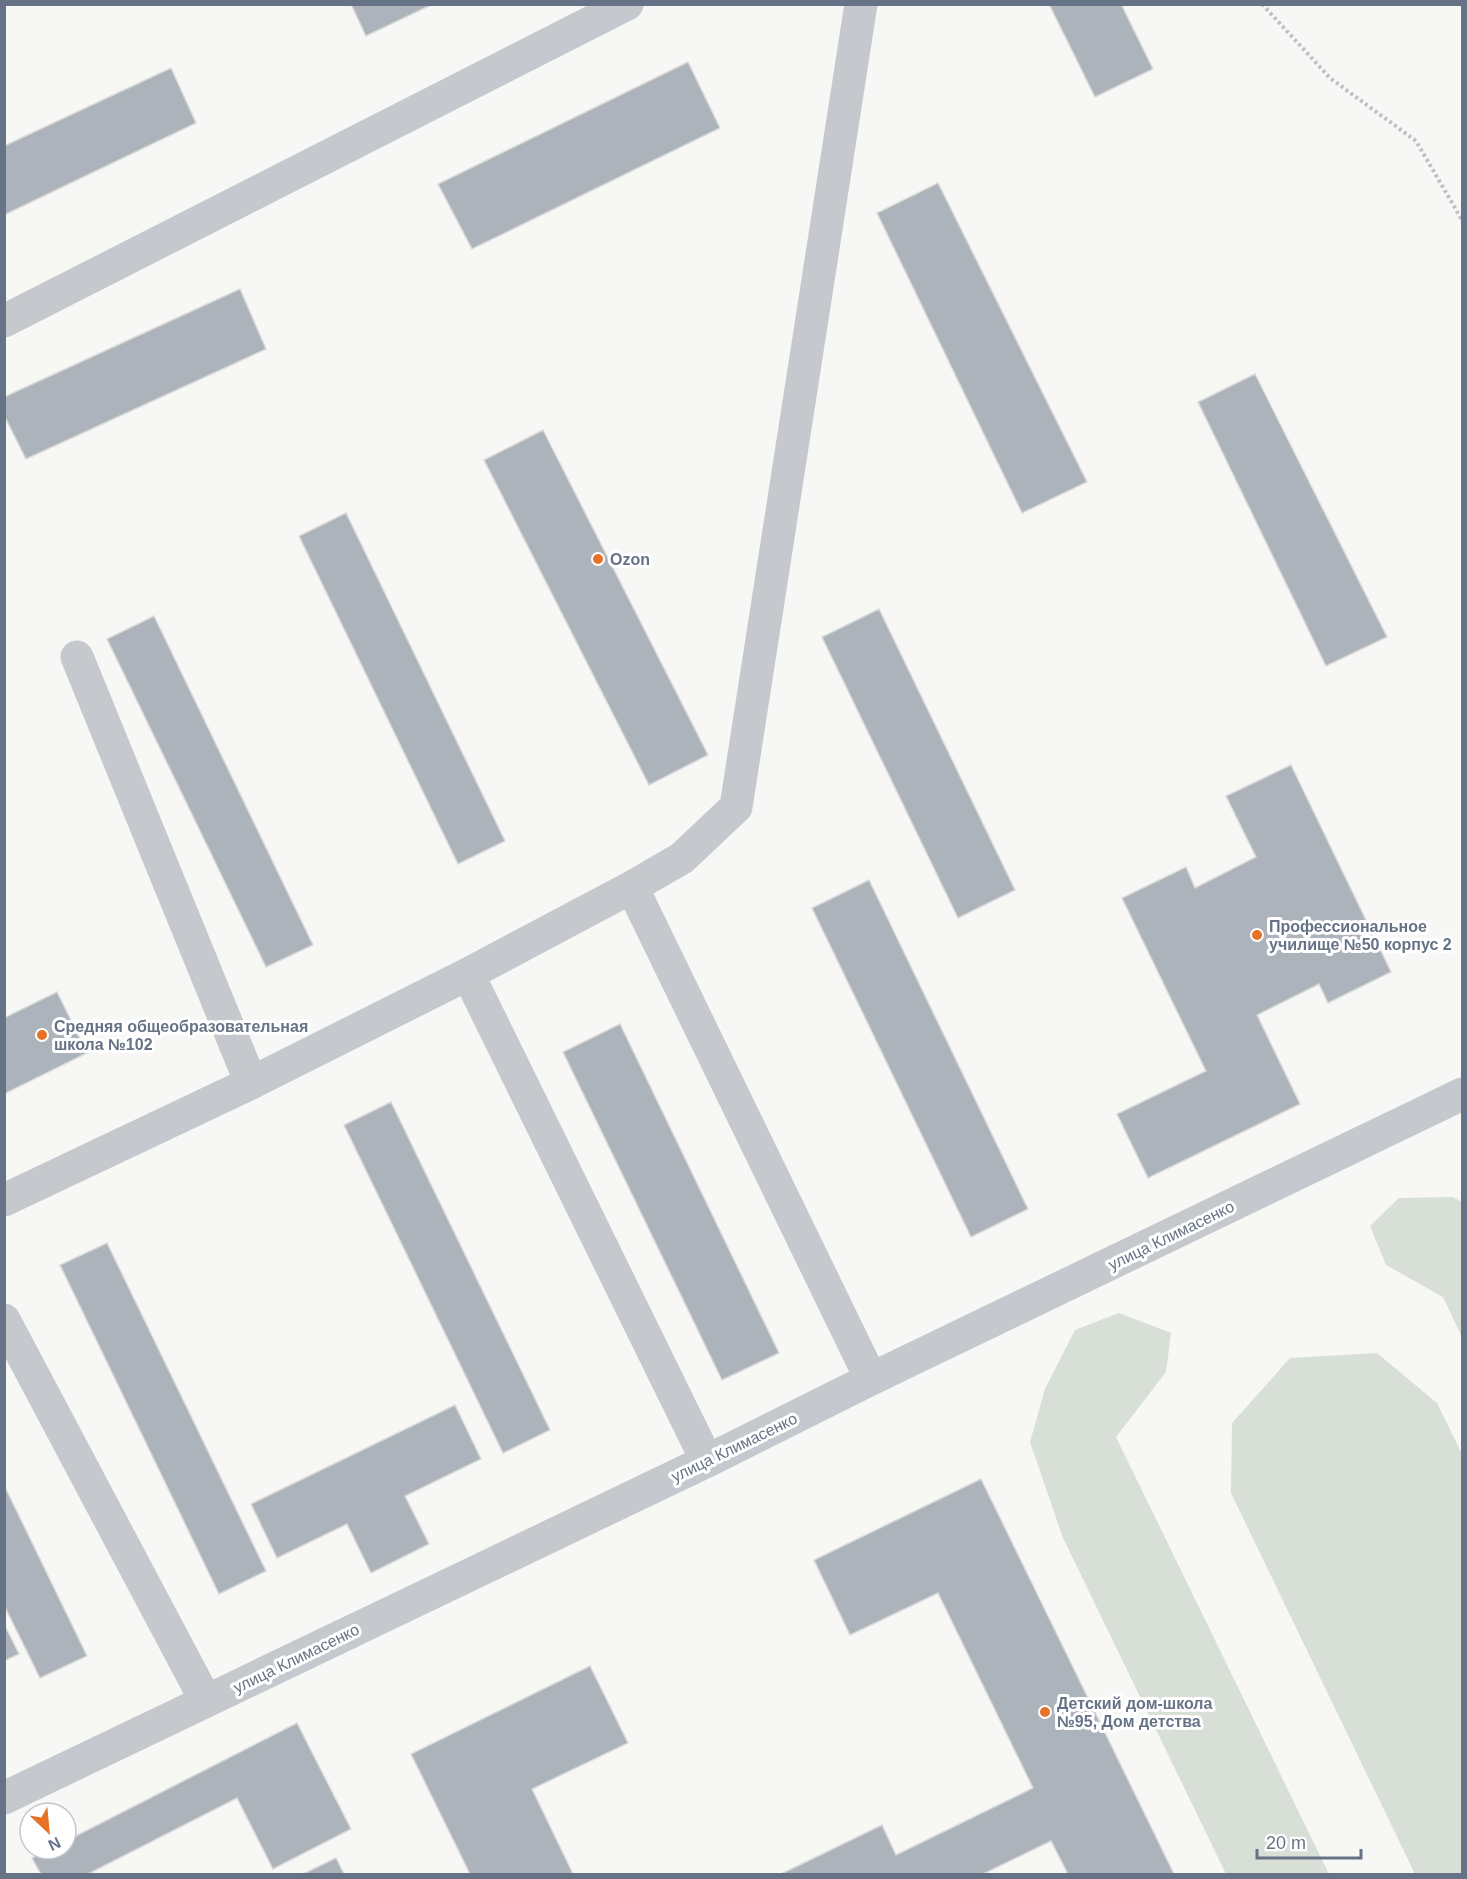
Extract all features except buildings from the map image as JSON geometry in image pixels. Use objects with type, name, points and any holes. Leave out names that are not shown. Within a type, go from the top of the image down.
[{"type":"street","points":[[4,321],[627,4]]},
{"type":"street","points":[[4,1200],[251,1083],[468,974],[632,887],[682,858],[736,807],[861,4]]},
{"type":"street","points":[[77,657],[251,1083]]},
{"type":"street","points":[[632,887],[871,1379]]},
{"type":"street","points":[[468,974],[707,1461]]},
{"type":"street","name":"улица Климасенко","points":[[4,1798],[707,1461],[871,1379],[1462,1094]]},
{"type":"street","points":[[4,1320],[206,1701]]},
{"type":"path","points":[[1262,4],[1330,78],[1416,141],[1462,220]]},
{"type":"shaded area","points":[[1453,1197],[1462,1202],[1462,1337],[1443,1297],[1386,1265],[1370,1226],[1399,1198]]},
{"type":"shaded area","points":[[1119,1313],[1171,1333],[1166,1372],[1116,1437],[1329,1874],[1226,1874],[1063,1538],[1030,1442],[1045,1389],[1075,1330]]},
{"type":"shaded area","points":[[1377,1353],[1437,1403],[1462,1454],[1462,1874],[1415,1874],[1231,1493],[1232,1423],[1290,1358]]},
{"type":"place","name":"Ozon","points":[[598,559]]},
{"type":"place","name":"Профессиональное училище №50 корпус 2","points":[[1257,935]]},
{"type":"place","name":"Средняя общеобразовательная школа №102","points":[[42,1035]]},
{"type":"place","name":"Детский дом-школа №95, Дом детства","points":[[1045,1712]]}]
